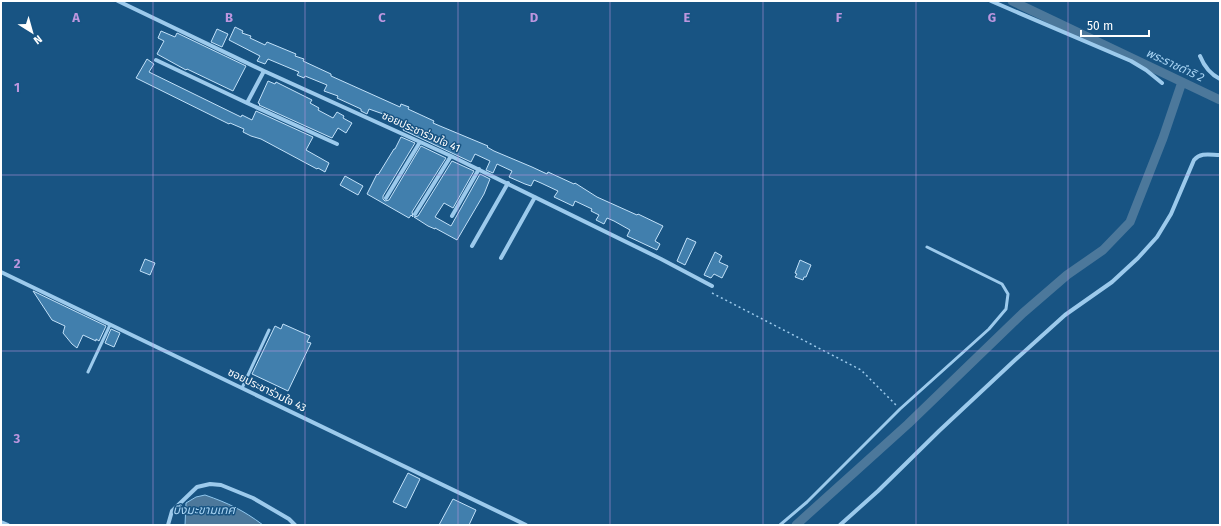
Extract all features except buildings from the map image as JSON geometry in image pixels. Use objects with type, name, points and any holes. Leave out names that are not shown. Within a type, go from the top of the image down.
[{"type":"street","name":"ซอยประชาร่วมใจ 41","points":[[118,1],[264,71],[452,156],[661,259],[712,286]]},
{"type":"street","points":[[991,1],[1131,61],[1146,70],[1162,83]]},
{"type":"street","points":[[1200,56],[1208,70],[1220,79]]},
{"type":"street","points":[[156,60],[337,144]]},
{"type":"street","points":[[247,103],[264,71]]},
{"type":"street","points":[[386,198],[420,142]]},
{"type":"street","points":[[840,525],[878,491],[939,431],[1015,360],[1065,315],[1112,282],[1138,258],[1157,237],[1171,214],[1194,160],[1198,156],[1205,154],[1220,156]]},
{"type":"street","points":[[415,214],[452,156]]},
{"type":"street","points":[[452,216],[479,169]]},
{"type":"street","points":[[472,246],[508,184]]},
{"type":"street","points":[[501,258],[535,197]]},
{"type":"street","name":"ซอยประชาร่วมใจ 43","points":[[1,272],[526,525]]},
{"type":"street","points":[[168,525],[172,511],[197,488],[210,484],[221,485],[253,498],[289,519],[294,525]]},
{"type":"street","points":[[1,522],[8,525]]},
{"type":"lane","points":[[780,525],[807,502],[900,409],[989,329],[1006,309],[1008,294],[1002,284],[927,247]]},
{"type":"lane","points":[[88,372],[110,325]]},
{"type":"lane","points":[[242,388],[269,330]]},
{"type":"path","points":[[707,291],[861,370],[900,409]]},
{"type":"water","name":"บึงมะขามเทศ","points":[[205,495],[235,507],[263,525],[185,525],[186,503],[196,497]]},
{"type":"waterway","name":"พระราชดำริ 2","points":[[1012,1],[1220,100]]},
{"type":"waterway","points":[[796,525],[908,424],[1023,313],[1067,275],[1103,250],[1130,222],[1163,138],[1182,82]]}]
